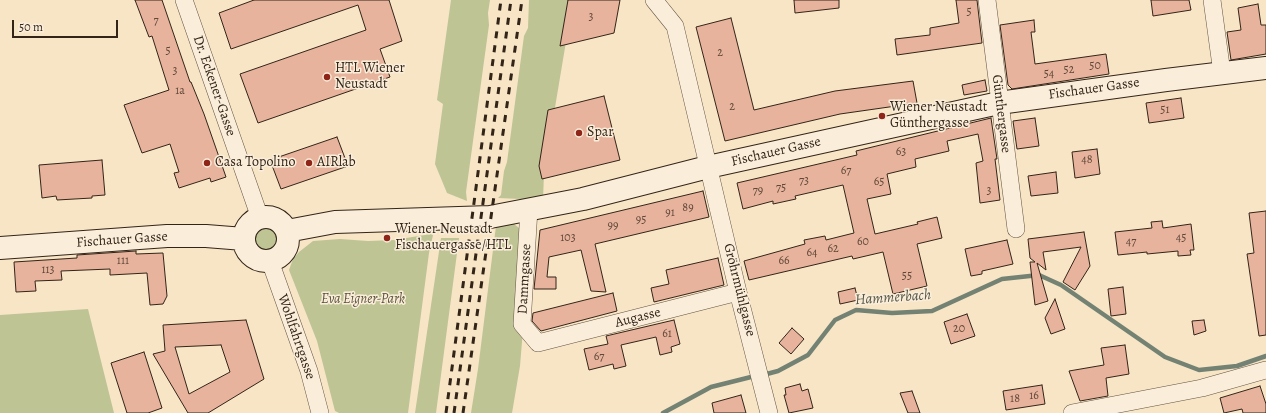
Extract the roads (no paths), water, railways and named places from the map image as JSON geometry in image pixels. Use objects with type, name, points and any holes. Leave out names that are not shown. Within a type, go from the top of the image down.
[{"type":"main road","name":"Fischauer Gasse","points":[[287,230],[335,222],[490,217],[583,199],[708,167],[999,103],[1266,68]]},
{"type":"main road","points":[[260,218],[274,219],[287,230],[287,246],[283,253],[270,261],[263,261],[251,256],[247,251],[244,239],[248,226],[260,218]]},
{"type":"main road","name":"Fischauer Gasse","points":[[0,248],[167,236],[206,236],[244,239]]},
{"type":"street","name":"Dr. Eckener-Gasse","points":[[184,0],[260,218]]},
{"type":"street","name":"Gröhrmühlgasse","points":[[654,0],[675,26],[738,292],[756,357],[769,413]]},
{"type":"street","name":"Günthergasse","points":[[987,0],[1016,229]]},
{"type":"street","points":[[1212,0],[1222,73]]},
{"type":"street","name":"Dammgasse","points":[[529,209],[522,324],[538,343]]},
{"type":"street","name":"Wohlfahrtgasse","points":[[270,261],[309,371],[320,413]]},
{"type":"street","name":"Augasse","points":[[538,343],[738,292]]},
{"type":"street","points":[[1072,413],[1202,388],[1266,370]]},
{"type":"waterway","name":"Hammerbach","points":[[763,375],[778,371],[808,355],[835,320],[856,310],[892,313],[932,311],[1002,279],[1039,275],[1061,285],[1165,357],[1199,370],[1237,366],[1266,356]]},
{"type":"waterway","name":"Hammerbach","points":[[663,413],[711,387],[755,376]]},
{"type":"railway","points":[[446,413],[501,0]]},
{"type":"railway","points":[[454,413],[511,0]]},
{"type":"railway","points":[[463,413],[522,0]]},
{"type":"place","name":"HTL Wiener Neustadt","points":[[327,77]]},
{"type":"place","name":"Wiener Neustadt Günthergasse","points":[[882,116]]},
{"type":"place","name":"Spar","points":[[579,133]]},
{"type":"place","name":"Casa Topolino","points":[[207,163]]},
{"type":"place","name":"AIRlab","points":[[309,163]]},
{"type":"place","name":"Wiener Neustadt Fischauergasse/HTL","points":[[387,238]]},
{"type":"park label","name":"Eva Eigner-Park","points":[[363,300]]}]
